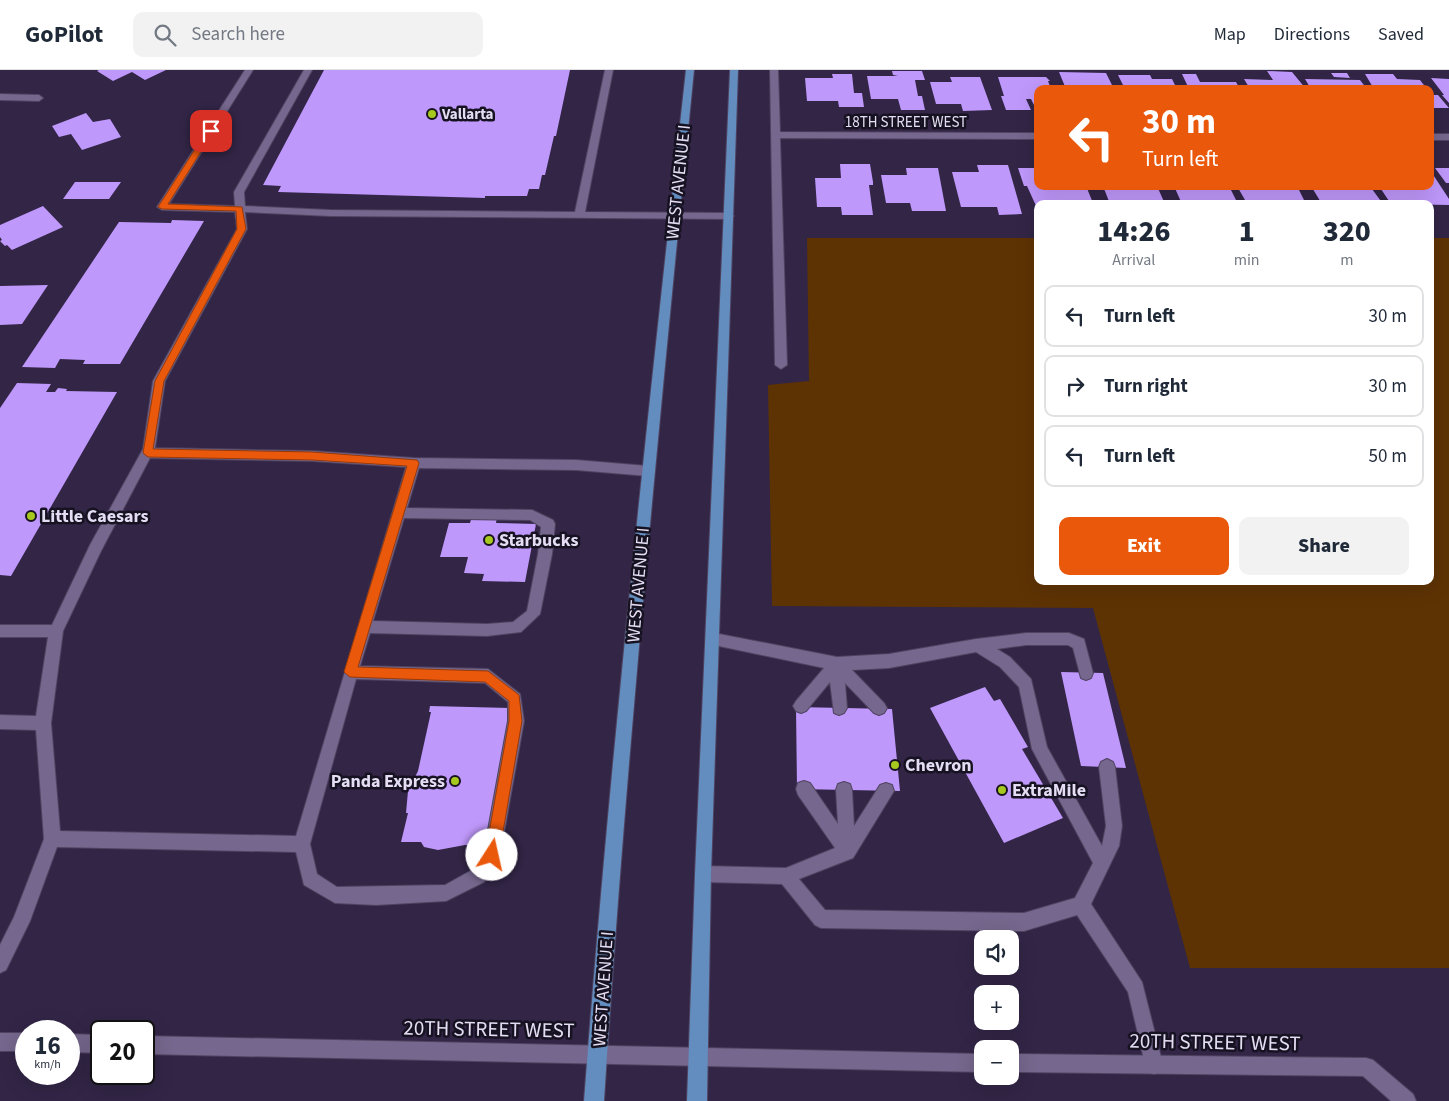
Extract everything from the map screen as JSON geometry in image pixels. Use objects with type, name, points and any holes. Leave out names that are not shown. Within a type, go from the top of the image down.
[{"type":"main road","name":"WEST AVENUE I","points":[[594,1101],[648,470],[690,70]]},
{"type":"main road","points":[[697,1101],[703,874],[714,639],[734,70]]},
{"type":"street","points":[[249,70],[162,207],[339,214],[580,213],[729,216]]},
{"type":"street","points":[[0,964],[21,921],[52,839],[44,723],[56,631],[95,549],[148,453],[159,381],[242,229],[239,192],[308,70]]},
{"type":"street","points":[[580,213],[609,70]]},
{"type":"street","points":[[774,70],[781,365]]},
{"type":"street","points":[[0,97],[39,98]]},
{"type":"street","name":"18TH STREET WEST","points":[[775,135],[1034,136]]},
{"type":"street","points":[[1434,137],[1449,137]]},
{"type":"street","points":[[148,453],[312,456],[414,463],[576,465],[648,470]]},
{"type":"street","points":[[350,672],[488,676],[515,699],[516,721],[492,855],[478,876],[446,893],[376,896],[335,894],[310,879],[302,844],[350,672],[414,463]]},
{"type":"street","points":[[364,626],[487,630],[516,628],[533,614],[545,554],[548,524],[532,516],[398,513]]},
{"type":"street","points":[[0,631],[56,631]]},
{"type":"street","points":[[714,639],[837,664],[889,661],[1026,639],[1069,639],[1079,644],[1086,673]]},
{"type":"street","points":[[976,646],[1005,662],[1026,684],[1040,749],[1103,864]]},
{"type":"street","points":[[801,706],[837,664]]},
{"type":"street","points":[[837,664],[839,708]]},
{"type":"street","points":[[837,664],[879,708]]},
{"type":"street","points":[[0,722],[44,723]]},
{"type":"street","points":[[786,876],[822,919],[1024,922],[1081,905],[1111,846],[1114,826],[1107,767]]},
{"type":"street","points":[[804,789],[847,852]]},
{"type":"street","points":[[844,790],[847,852]]},
{"type":"street","points":[[703,874],[786,876],[847,852],[886,791]]},
{"type":"street","points":[[52,839],[302,844]]},
{"type":"street","points":[[1081,905],[1136,988],[1154,1065]]},
{"type":"street","points":[[0,1042],[15,1042]]},
{"type":"street","name":"20TH STREET WEST","points":[[155,1045],[974,1063]]},
{"type":"street","name":"20TH STREET WEST","points":[[1019,1063],[1366,1067],[1406,1101]]},
{"type":"shaded area","points":[[807,238],[1034,238],[1034,585],[1434,585],[1434,238],[1449,238],[1449,968],[1190,968],[1093,608],[772,606],[768,385],[809,381]]},
{"type":"building","points":[[166,70],[145,80],[132,72],[113,81],[97,71]]},
{"type":"building","name":"Vallarta","points":[[324,70],[570,70],[556,136],[554,136],[545,175],[542,175],[539,189],[529,189],[527,196],[485,196],[485,198],[278,192],[281,186],[263,185]]},
{"type":"building","points":[[892,71],[922,71],[925,80],[915,80],[918,96],[922,96],[925,110],[901,110],[898,99],[871,99],[867,76],[898,76],[893,75]]},
{"type":"building","points":[[1267,71],[1292,72],[1303,85],[1248,85],[1244,79],[1273,80]]},
{"type":"building","points":[[1059,72],[1106,73],[1112,85],[1064,85]]},
{"type":"building","points":[[1331,73],[1347,73],[1350,78],[1334,77]]},
{"type":"building","points":[[832,74],[852,74],[854,93],[862,93],[864,107],[839,107],[838,101],[807,101],[805,78],[833,78]]},
{"type":"building","points":[[1182,74],[1196,74],[1200,82],[1236,82],[1238,85],[1187,85]]},
{"type":"building","points":[[1365,74],[1393,74],[1397,79],[1420,80],[1424,85],[1372,85]]},
{"type":"building","points":[[1118,75],[1150,75],[1152,79],[1172,79],[1175,85],[1123,85]]},
{"type":"building","points":[[950,77],[980,77],[992,110],[963,111],[961,104],[936,104],[930,82],[952,82]]},
{"type":"building","points":[[998,77],[1046,77],[1050,81],[1048,81],[1050,85],[1034,85],[1034,105],[1031,99],[1026,99],[1031,110],[1006,110],[1001,96],[1004,96]]},
{"type":"building","points":[[1431,78],[1449,79],[1449,103],[1442,95],[1444,95]]},
{"type":"building","points":[[1305,79],[1360,80],[1364,85],[1309,85]]},
{"type":"building","points":[[1434,95],[1438,95],[1449,108],[1434,108]]},
{"type":"building","points":[[86,113],[93,122],[110,119],[121,137],[82,150],[71,134],[59,137],[52,126]]},
{"type":"building","points":[[840,164],[870,164],[873,185],[869,185],[873,215],[842,215],[841,207],[817,207],[815,178],[841,178]]},
{"type":"building","points":[[977,165],[1008,165],[1022,214],[999,215],[997,207],[961,207],[952,172],[979,172]]},
{"type":"building","points":[[906,168],[938,168],[946,211],[912,211],[910,203],[886,203],[881,175],[907,175]]},
{"type":"building","points":[[1018,168],[1034,168],[1034,190],[1088,190],[1092,200],[1034,201],[1027,186],[1024,186]]},
{"type":"building","points":[[1435,168],[1449,168],[1449,183],[1446,183]]},
{"type":"building","points":[[1434,176],[1449,199],[1449,205],[1434,205],[1434,200],[1388,200],[1382,190],[1434,190]]},
{"type":"building","points":[[75,182],[121,182],[109,199],[63,199]]},
{"type":"building","points":[[1105,190],[1159,190],[1163,200],[1108,200]]},
{"type":"building","points":[[1176,190],[1231,190],[1236,200],[1180,200]]},
{"type":"building","points":[[1239,190],[1299,190],[1304,200],[1269,200],[1245,200]]},
{"type":"building","points":[[1313,190],[1373,190],[1380,200],[1320,200]]},
{"type":"building","points":[[43,206],[63,227],[12,250],[0,241],[2,240],[0,237],[0,225]]},
{"type":"building","points":[[172,220],[204,221],[120,364],[83,364],[85,360],[60,359],[55,368],[22,367],[119,222],[171,223]]},
{"type":"building","points":[[48,285],[22,324],[0,325],[0,286]]},
{"type":"building","points":[[17,383],[51,384],[46,392],[55,392],[58,388],[67,389],[66,391],[117,392],[11,576],[0,575],[0,408]]},
{"type":"building","name":"Starbucks","points":[[472,516],[497,517],[496,523],[536,524],[525,582],[482,581],[484,574],[464,573],[468,557],[440,557],[449,523],[470,523]]},
{"type":"building","points":[[1061,672],[1103,673],[1126,768],[1081,766]]},
{"type":"building","points":[[985,687],[994,701],[1000,699],[1028,747],[1022,749],[1063,818],[1004,843],[930,708]]},
{"type":"building","name":"Panda Express","points":[[430,706],[513,708],[509,714],[486,846],[465,845],[438,850],[424,847],[421,842],[401,842],[408,813],[406,813],[408,791],[418,771],[431,712],[429,712]]},
{"type":"building","points":[[796,707],[892,709],[900,791],[797,789]]},
{"type":"place","name":"Vallarta","points":[[432,114]]},
{"type":"place","name":"Little Caesars","points":[[31,516]]},
{"type":"place","name":"Starbucks","points":[[489,540]]},
{"type":"place","name":"Chevron","points":[[895,765]]},
{"type":"place","name":"Panda Express","points":[[455,781]]},
{"type":"place","name":"ExtraMile","points":[[1002,790]]},
{"type":"route","points":[[211,131],[162,207],[240,209],[242,229],[159,381],[148,453],[312,456],[414,463],[350,672],[488,676],[515,699],[516,721],[492,855]]}]
